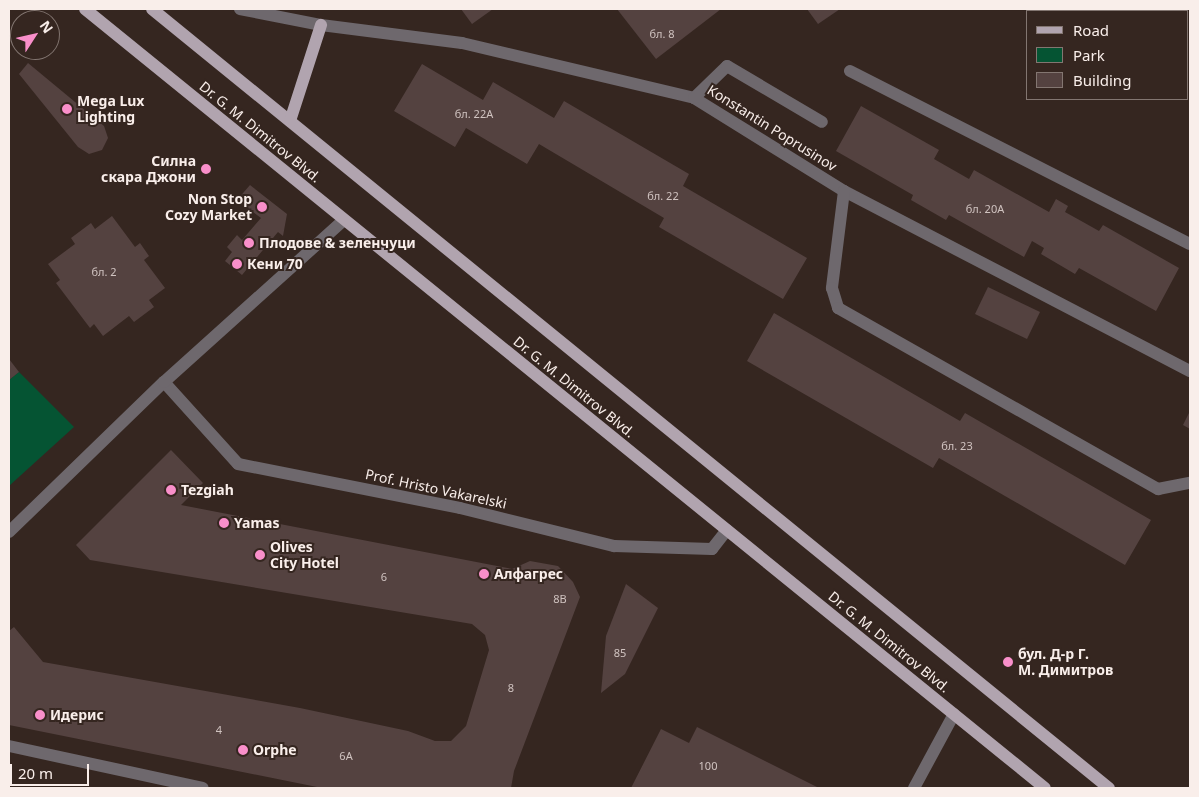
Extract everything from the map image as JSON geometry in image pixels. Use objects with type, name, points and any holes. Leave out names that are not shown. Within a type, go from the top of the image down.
[{"type":"main road","name":"Dr. G. M. Dimitrov Blvd.","points":[[85,9],[1045,788]]},
{"type":"main road","name":"Dr. G. M. Dimitrov Blvd.","points":[[152,9],[1109,788]]},
{"type":"main road","points":[[290,121],[321,25]]},
{"type":"street","name":"Konstantin Poprusinov","points":[[240,9],[321,25],[462,43],[694,98],[844,191],[1190,371]]},
{"type":"street","points":[[694,98],[727,66],[822,122]]},
{"type":"street","points":[[850,70],[1190,244]]},
{"type":"street","points":[[844,191],[832,288],[838,308],[1158,489],[1190,483]]},
{"type":"street","points":[[9,532],[164,382],[344,220]]},
{"type":"street","name":"Prof. Hristo Vakarelski","points":[[164,382],[238,464],[460,508],[614,546],[712,549],[727,530]]},
{"type":"street","points":[[914,788],[954,714]]},
{"type":"street","points":[[9,746],[203,788]]},
{"type":"green space","points":[[19,372],[74,427],[9,486],[9,380]]},
{"type":"building","points":[[461,9],[493,9],[472,24]]},
{"type":"building","points":[[617,9],[721,9],[656,59]]},
{"type":"building","points":[[807,9],[840,9],[818,24]]},
{"type":"building","points":[[28,63],[104,126],[108,138],[102,150],[89,154],[78,147],[19,74]]},
{"type":"building","points":[[422,64],[483,100],[493,82],[554,118],[564,101],[689,174],[683,186],[807,258],[783,299],[659,227],[664,218],[539,144],[527,164],[466,128],[455,147],[394,111]]},
{"type":"building","points":[[861,106],[939,150],[934,159],[969,179],[974,170],[1049,212],[1056,199],[1068,206],[1065,212],[1099,231],[1103,225],[1179,268],[1156,311],[1079,268],[1075,274],[1041,254],[1044,248],[1032,241],[1024,257],[949,215],[946,220],[911,200],[913,195],[836,151]]},
{"type":"building","points":[[250,185],[287,214],[283,236],[278,232],[242,275],[225,261],[232,252],[227,247],[237,235],[242,240],[261,218],[237,200]]},
{"type":"building","points":[[112,216],[135,247],[140,243],[149,256],[144,260],[165,288],[149,300],[154,307],[134,322],[129,316],[103,336],[94,324],[90,328],[56,283],[60,280],[48,264],[75,244],[71,238],[91,223],[95,229]]},
{"type":"building","points":[[988,287],[1040,312],[1027,339],[975,314]]},
{"type":"building","points":[[774,313],[960,421],[965,413],[1151,520],[1125,565],[939,458],[933,468],[747,361]]},
{"type":"building","points":[[9,359],[19,372],[9,380]]},
{"type":"building","points":[[1190,411],[1190,429],[1183,425]]},
{"type":"building","points":[[171,450],[203,483],[181,505],[512,569],[530,561],[558,566],[573,582],[580,597],[514,771],[511,788],[322,788],[9,725],[9,631],[14,627],[43,662],[300,708],[408,731],[435,741],[451,741],[466,726],[489,650],[485,635],[472,624],[90,560],[76,545]]},
{"type":"building","points":[[626,584],[658,608],[625,674],[601,693],[606,636]]},
{"type":"building","points":[[697,727],[819,788],[631,788],[661,729],[689,743]]},
{"type":"place","name":"Mega Lux Lighting","points":[[67,109]]},
{"type":"place","name":"Силна скара Джони","points":[[206,169]]},
{"type":"place","name":"Non Stop Cozy Market","points":[[262,207]]},
{"type":"place","name":"Плодове & зеленчуци","points":[[249,243]]},
{"type":"place","name":"Кени 70","points":[[237,264]]},
{"type":"place","name":"Tezgiah","points":[[171,490]]},
{"type":"place","name":"Yamas","points":[[224,523]]},
{"type":"place","name":"Olives City Hotel","points":[[260,555]]},
{"type":"place","name":"Алфагрес","points":[[484,574]]},
{"type":"place","name":"бул. Д-р Г. М. Димитров","points":[[1008,662]]},
{"type":"place","name":"Идерис","points":[[40,715]]},
{"type":"place","name":"Orphe","points":[[243,750]]}]
